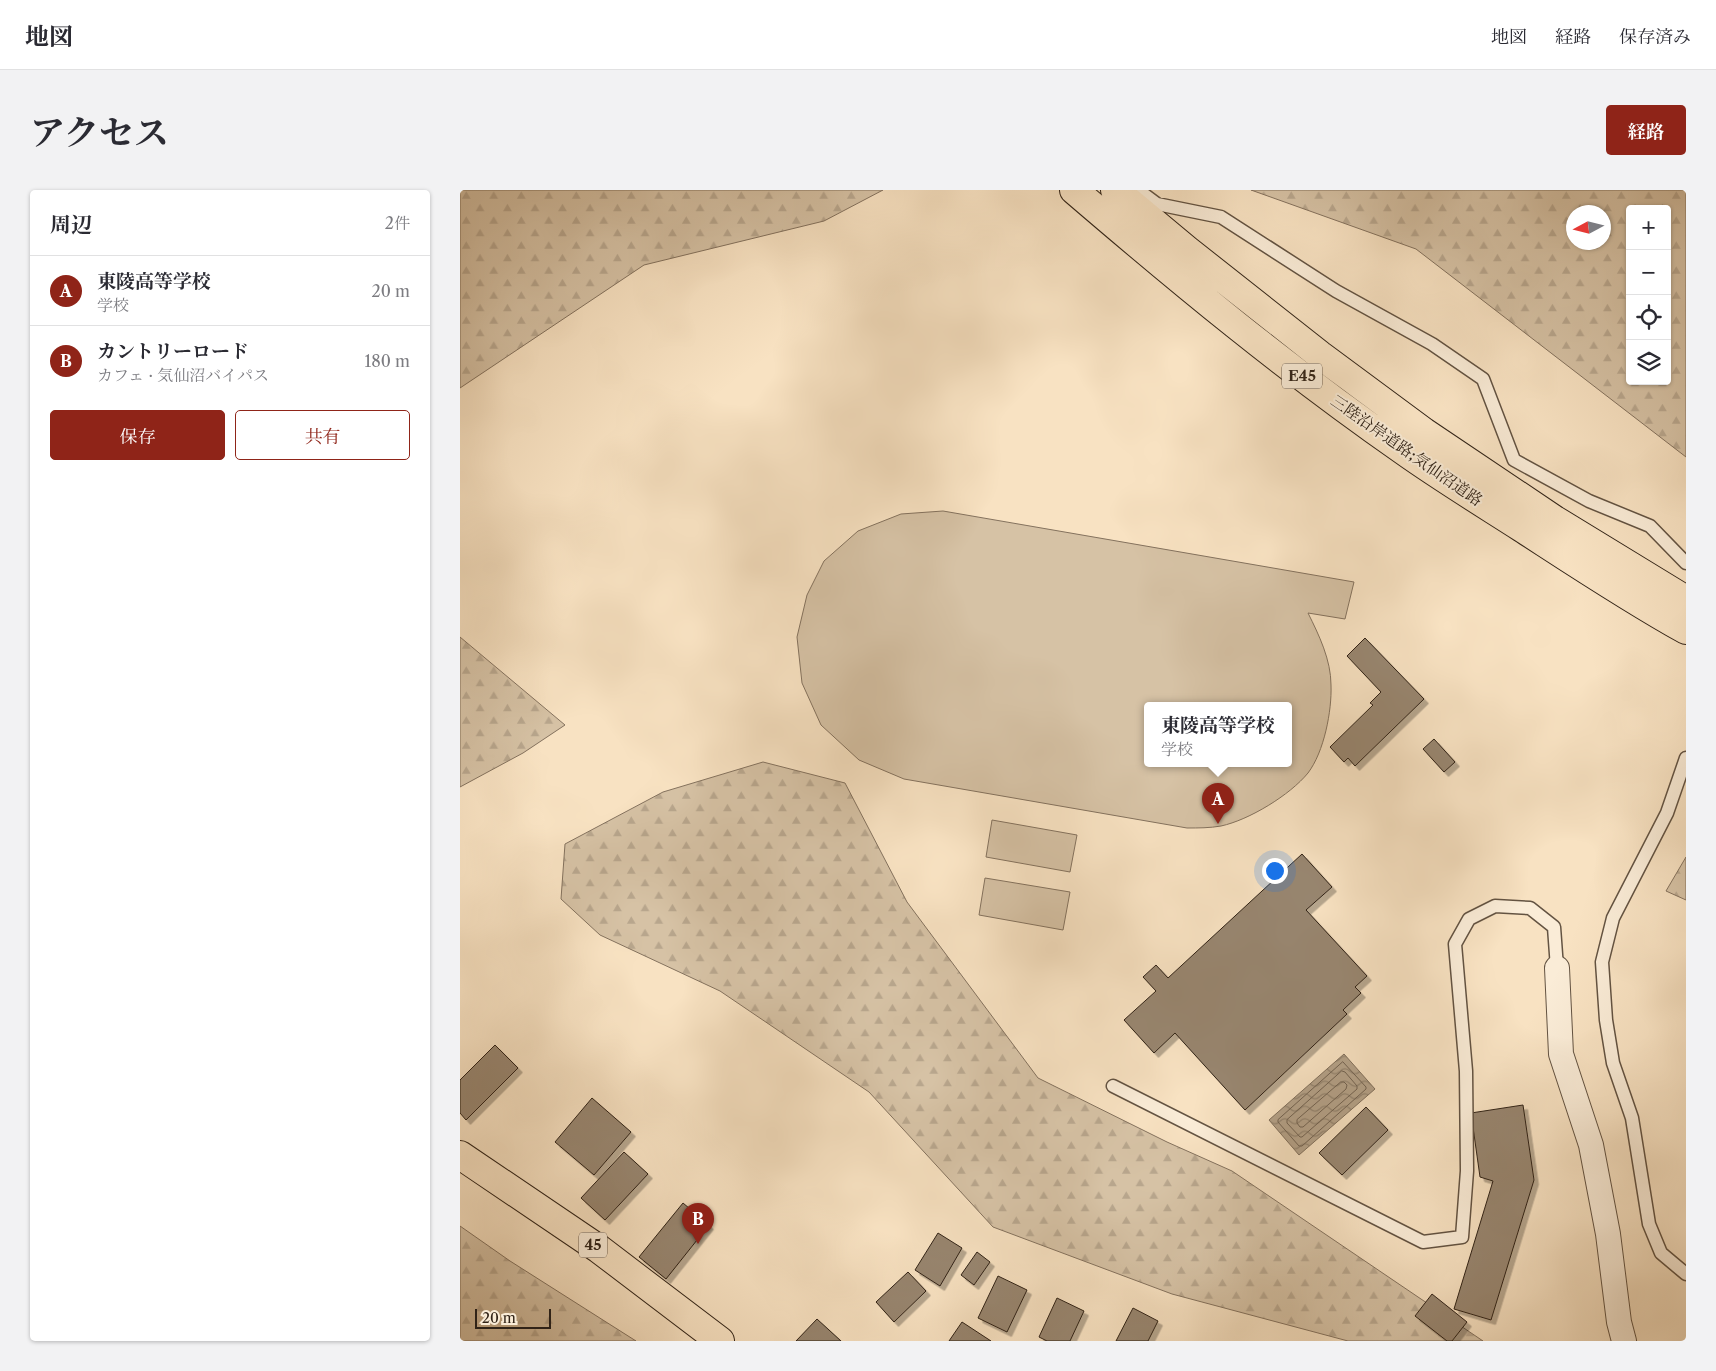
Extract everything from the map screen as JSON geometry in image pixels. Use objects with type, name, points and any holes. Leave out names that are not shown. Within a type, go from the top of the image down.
[{"type":"highway","name":"三陸沿岸道路;気仙沼道路","points":[[1074,190],[1170,272],[1303,377],[1404,452],[1550,532],[1686,600]]},
{"type":"highway","name":"三陸沿岸道路;気仙沼道路","points":[[1115,190],[1187,250],[1320,355],[1424,432],[1658,615],[1686,630]]},
{"type":"highway","name":"45","points":[[460,1155],[600,1249],[720,1341]]},
{"type":"street","points":[[1557,968],[1560,1054],[1590,1145],[1608,1234],[1619,1322],[1624,1341]]},
{"type":"lane","points":[[1138,190],[1157,204],[1221,217],[1336,291],[1432,344],[1483,379],[1514,460],[1589,501],[1650,526],[1686,563]]},
{"type":"lane","points":[[1686,758],[1667,813],[1613,918],[1602,962],[1606,1020],[1613,1063],[1632,1118],[1649,1224],[1661,1253],[1686,1274]]},
{"type":"lane","points":[[1113,1086],[1423,1242],[1462,1237],[1467,1171],[1466,1071],[1455,944],[1469,919],[1495,906],[1530,908],[1554,927],[1557,968]]},
{"type":"green space","points":[[460,190],[883,190],[824,221],[644,265],[460,388]]},
{"type":"green space","points":[[1251,190],[1686,190],[1686,457],[1416,249]]},
{"type":"green space","points":[[943,511],[1354,582],[1345,619],[1308,613],[1327,657],[1331,685],[1326,731],[1314,764],[1291,790],[1268,806],[1244,818],[1221,826],[1187,828],[904,779],[859,760],[821,725],[802,683],[797,637],[807,595],[824,561],[858,531],[901,514]]},
{"type":"green space","points":[[460,637],[565,725],[523,753],[460,787]]},
{"type":"green space","points":[[763,762],[845,783],[907,902],[1038,1078],[1167,1142],[1232,1171],[1483,1341],[1348,1341],[1172,1294],[993,1227],[869,1092],[720,991],[600,935],[561,899],[565,844],[663,792]]},
{"type":"green space","points":[[992,820],[1077,835],[1070,872],[986,857]]},
{"type":"green space","points":[[1686,857],[1686,900],[1666,891]]},
{"type":"green space","points":[[985,878],[1070,892],[1063,930],[979,915]]},
{"type":"green space","points":[[460,1226],[510,1261],[636,1341],[460,1341]]},
{"type":"water","points":[[1344,1054],[1375,1089],[1299,1155],[1269,1120]]},
{"type":"building","points":[[1365,638],[1424,699],[1355,766],[1348,758],[1344,762],[1330,747],[1373,705],[1370,703],[1381,692],[1347,656]]},
{"type":"building","points":[[1434,739],[1455,762],[1444,772],[1423,749]]},
{"type":"building","points":[[1302,854],[1332,887],[1306,910],[1367,976],[1355,987],[1361,993],[1343,1010],[1347,1014],[1245,1110],[1175,1033],[1154,1053],[1124,1020],[1156,991],[1143,977],[1156,965],[1168,978]]},
{"type":"building","points":[[495,1045],[518,1068],[466,1120],[460,1113],[460,1080]]},
{"type":"building","points":[[592,1098],[631,1132],[594,1175],[555,1142]]},
{"type":"building","points":[[1523,1105],[1534,1180],[1491,1320],[1454,1309],[1493,1181],[1480,1177],[1471,1113]]},
{"type":"building","points":[[1366,1107],[1388,1130],[1342,1175],[1319,1153]]},
{"type":"building","points":[[624,1152],[648,1174],[605,1220],[581,1198]]},
{"type":"building","points":[[683,1203],[709,1225],[666,1279],[639,1257]]},
{"type":"building","points":[[938,1233],[962,1248],[940,1286],[915,1270]]},
{"type":"building","points":[[977,1252],[990,1262],[974,1285],[961,1275]]},
{"type":"building","points":[[908,1272],[926,1291],[894,1322],[876,1302]]},
{"type":"building","points":[[998,1276],[1027,1290],[1007,1332],[978,1318]]},
{"type":"building","points":[[1432,1294],[1467,1322],[1452,1341],[1447,1341],[1415,1316]]},
{"type":"building","points":[[1057,1298],[1084,1311],[1070,1341],[1047,1341],[1039,1337]]},
{"type":"building","points":[[1133,1308],[1158,1321],[1148,1341],[1116,1341]]},
{"type":"building","points":[[817,1319],[841,1341],[796,1341]]},
{"type":"building","points":[[962,1322],[991,1341],[949,1341]]},
{"type":"place","name":"東陵高等学校","points":[[1218,824]]},
{"type":"place","name":"カントリーロード","points":[[698,1244]]}]
